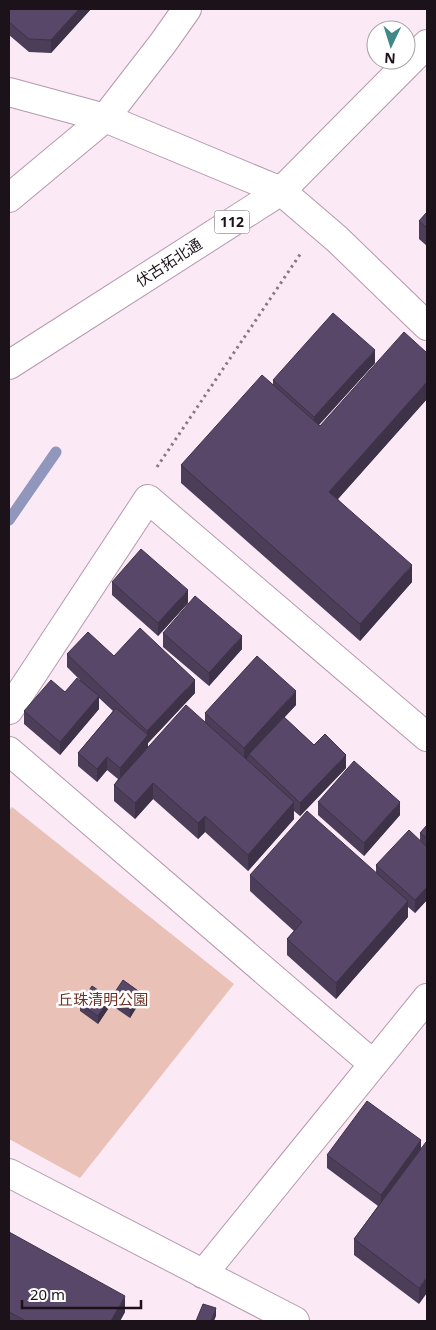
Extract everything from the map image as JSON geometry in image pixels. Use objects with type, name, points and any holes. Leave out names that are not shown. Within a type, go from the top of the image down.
[{"type":"street","points":[[9,198],[105,118],[187,9]]},
{"type":"street","name":"伏古拓北通","points":[[9,365],[281,191],[427,44]]},
{"type":"street","points":[[9,92],[105,118],[281,191],[337,239],[427,326]]},
{"type":"street","points":[[9,710],[148,499],[427,737]]},
{"type":"street","points":[[9,752],[373,1064]]},
{"type":"street","points":[[203,1274],[427,998]]},
{"type":"street","points":[[9,1173],[295,1321]]},
{"type":"path","points":[[153,472],[302,252]]},
{"type":"green space","name":"丘珠清明公園","points":[[12,807],[234,984],[80,1178],[9,1139],[9,811]]},
{"type":"building","points":[[9,9],[79,9],[51,40],[29,39],[9,22]]},
{"type":"building","points":[[427,212],[427,228],[419,221]]},
{"type":"building","points":[[333,313],[375,350],[314,417],[273,380]]},
{"type":"building","points":[[404,332],[427,353],[427,382],[329,492],[412,565],[360,624],[181,465],[262,375],[320,426]]},
{"type":"building","points":[[141,549],[188,590],[158,623],[112,582]]},
{"type":"building","points":[[195,596],[242,636],[209,673],[163,633]]},
{"type":"building","points":[[140,628],[195,680],[147,731],[67,654],[88,632],[114,656]]},
{"type":"building","points":[[257,656],[296,691],[244,748],[205,713]]},
{"type":"building","points":[[77,678],[99,696],[60,742],[24,711],[51,680],[65,692]]},
{"type":"building","points":[[186,705],[294,802],[248,855],[205,816],[198,823],[153,783],[135,803],[114,785]]},
{"type":"building","points":[[116,708],[148,735],[120,768],[107,757],[97,769],[78,753]]},
{"type":"building","points":[[284,717],[314,745],[325,734],[346,755],[300,803],[249,754]]},
{"type":"building","points":[[354,761],[400,802],[364,843],[318,802]]},
{"type":"building","points":[[307,811],[408,901],[336,983],[287,939],[302,922],[250,875]]},
{"type":"building","points":[[427,825],[427,838],[420,833]]},
{"type":"building","points":[[409,830],[427,847],[427,887],[415,900],[376,865]]},
{"type":"building","points":[[123,980],[141,993],[130,1010],[111,998]]},
{"type":"building","points":[[92,986],[110,998],[98,1016],[80,1004]]},
{"type":"building","points":[[367,1101],[421,1140],[381,1195],[327,1155]]},
{"type":"building","points":[[426,1142],[427,1277],[419,1288],[354,1239]]},
{"type":"building","points":[[9,1232],[125,1296],[111,1321],[26,1321],[9,1312]]},
{"type":"building","points":[[203,1304],[216,1308],[211,1321],[196,1321]]},
{"type":"waterway","points":[[9,520],[56,452]]}]
